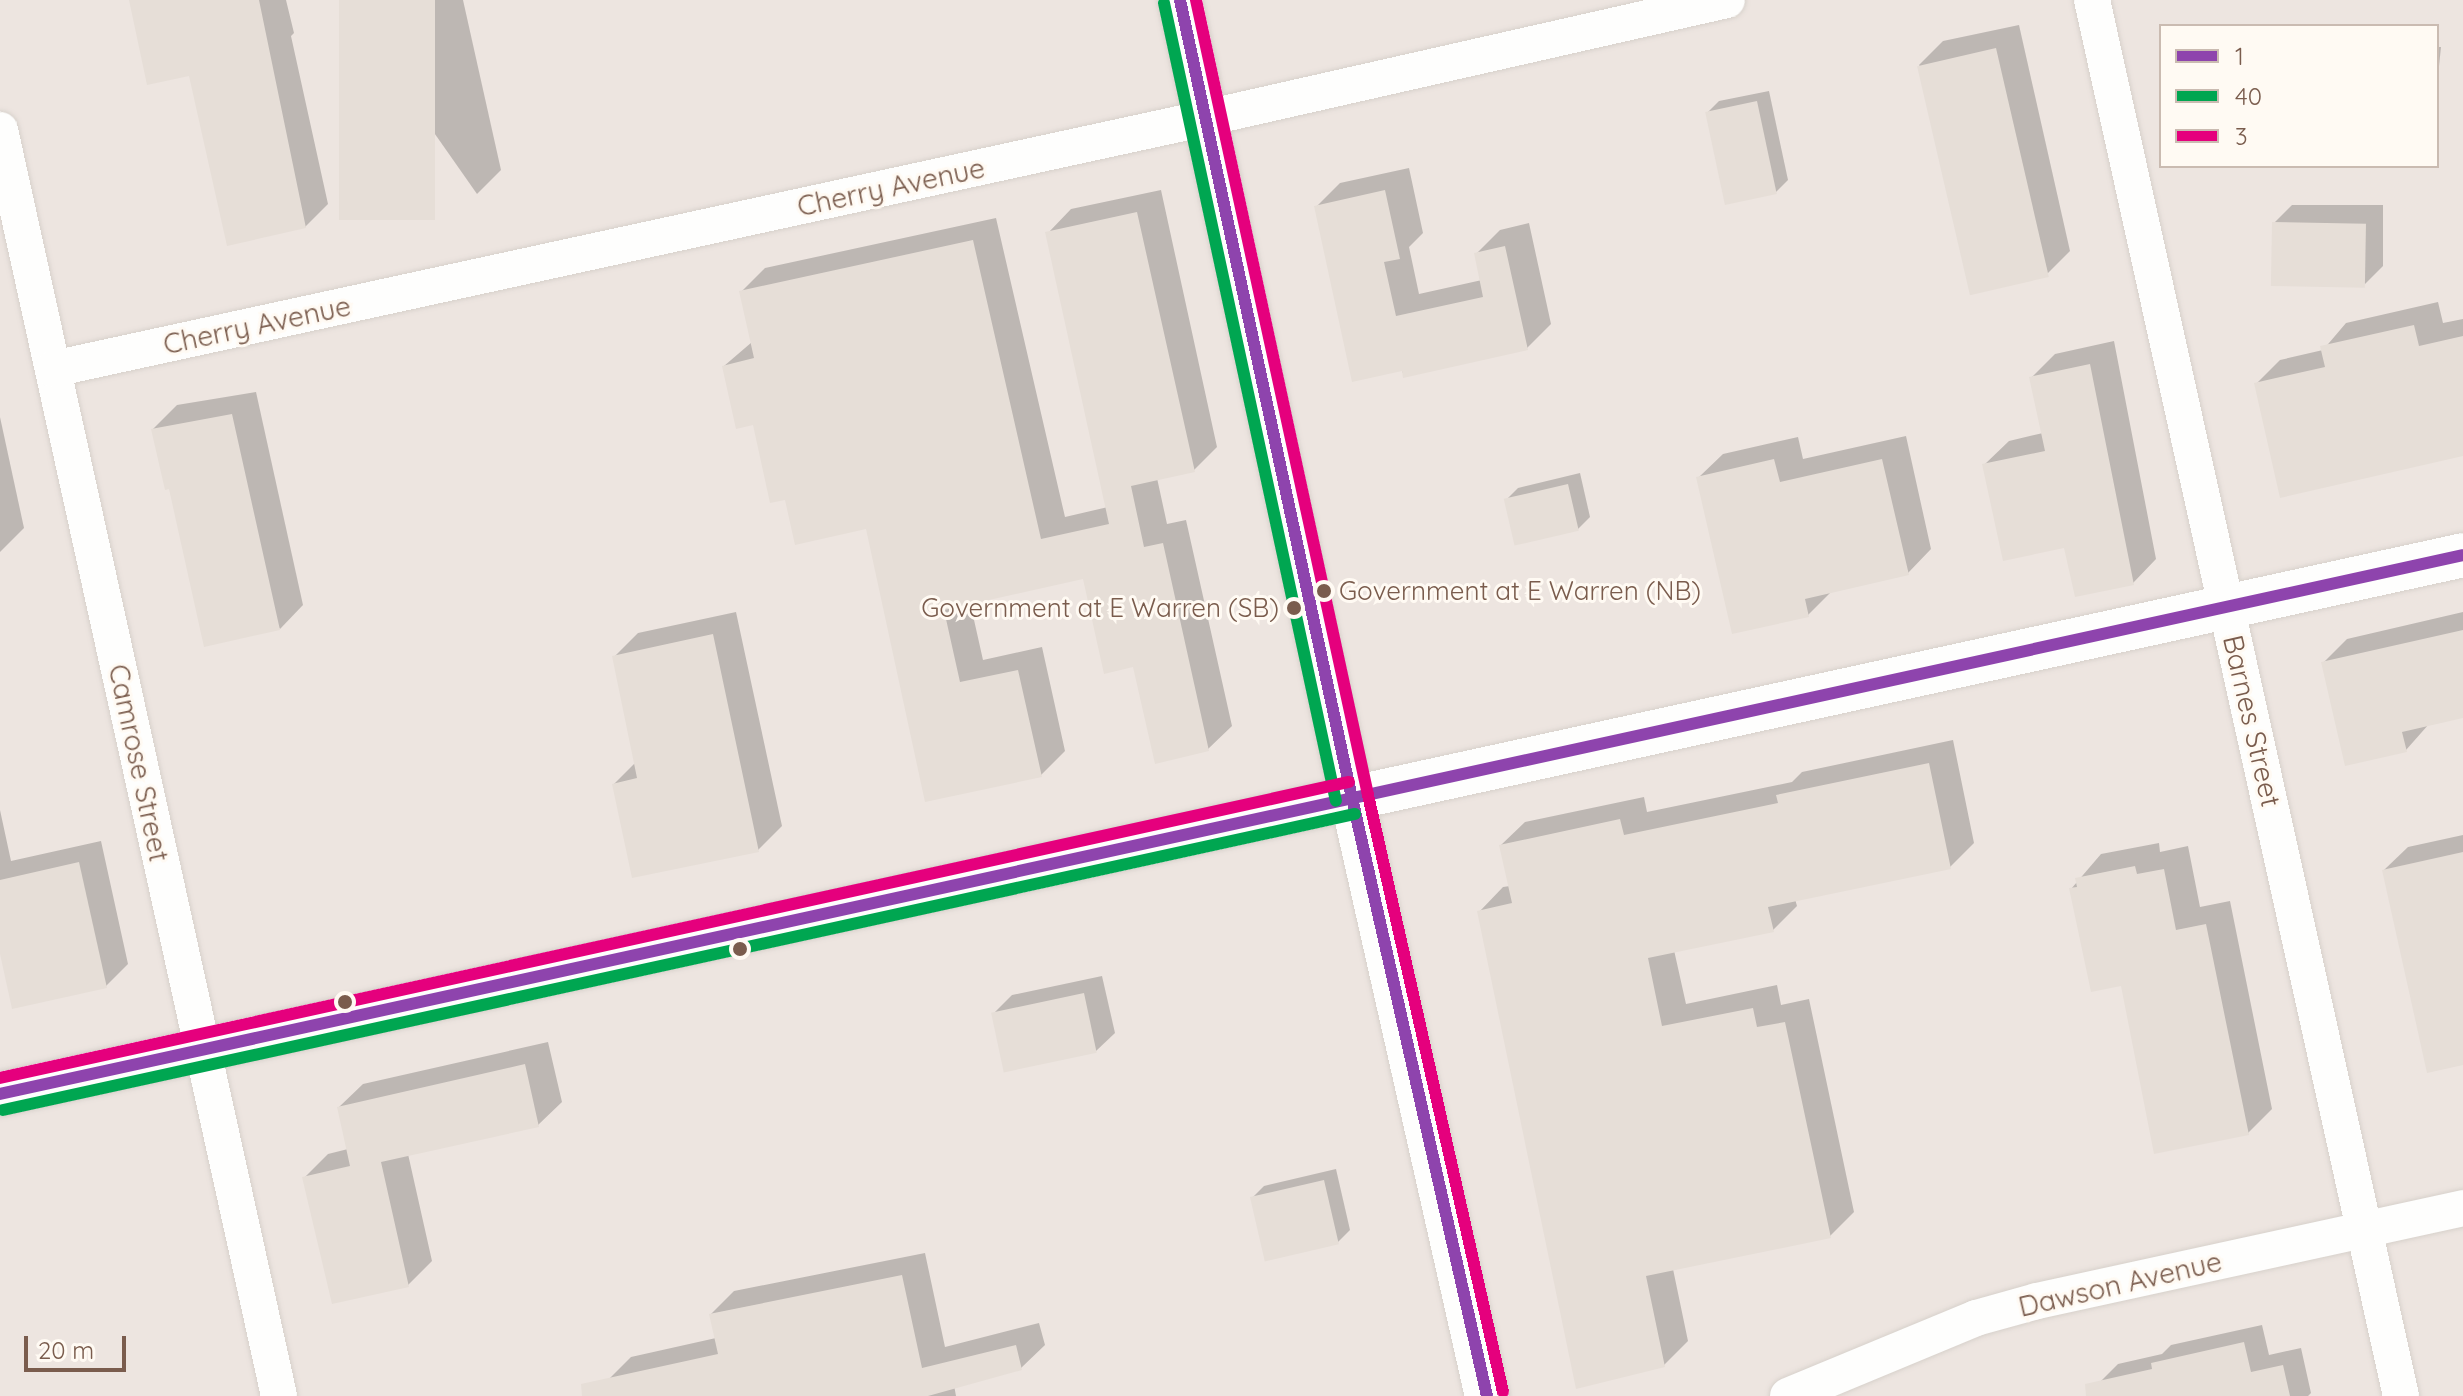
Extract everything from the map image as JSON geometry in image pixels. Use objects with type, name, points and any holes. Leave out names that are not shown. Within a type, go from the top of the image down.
[{"type":"street","points":[[1180,0],[1352,798],[1487,1396]]},
{"type":"street","name":"Cherry Avenue","points":[[53,369],[1206,118],[1727,0]]},
{"type":"street","name":"Barnes Street","points":[[2092,0],[2401,1396]]},
{"type":"street","name":"Camrose Street","points":[[0,130],[279,1396]]},
{"type":"street","points":[[0,1094],[2227,610],[2463,555]]},
{"type":"street","name":"Dawson Avenue","points":[[1788,1396],[1991,1314],[2463,1208]]},
{"type":"shaded area","points":[[0,0],[2463,0],[2463,1396],[0,1396]]},
{"type":"building","points":[[129,0],[259,0],[306,228],[227,246],[189,76],[147,85]]},
{"type":"building","points":[[339,0],[435,0],[435,220],[339,220]]},
{"type":"building","points":[[1996,48],[2049,277],[1970,295],[1917,66]]},
{"type":"building","points":[[1757,101],[1777,194],[1725,205],[1705,112]]},
{"type":"building","points":[[1385,190],[1400,259],[1384,262],[1396,316],[1483,297],[1474,253],[1505,246],[1528,350],[1403,378],[1402,371],[1352,382],[1314,206]]},
{"type":"building","points":[[1137,212],[1195,472],[1131,486],[1144,547],[1163,543],[1209,751],[1155,764],[1133,667],[1104,674],[1083,579],[944,610],[960,682],[1018,670],[1042,777],[925,802],[866,529],[795,545],[785,500],[770,503],[753,425],[736,429],[722,366],[754,358],[739,291],[973,240],[1041,539],[1109,524],[1045,232]]},
{"type":"building","points":[[2272,222],[2366,224],[2365,288],[2271,286]]},
{"type":"building","points":[[2414,325],[2419,346],[2463,336],[2463,456],[2280,498],[2254,383],[2325,367],[2320,346]]},
{"type":"building","points":[[2090,364],[2134,585],[2075,597],[2064,548],[2003,561],[1982,464],[2045,451],[2029,377]]},
{"type":"building","points":[[232,414],[280,630],[204,647],[169,489],[165,490],[151,429]]},
{"type":"building","points":[[1774,459],[1780,482],[1882,459],[1909,575],[1805,599],[1809,617],[1732,634],[1696,477]]},
{"type":"building","points":[[1568,484],[1579,531],[1514,546],[1504,499]]},
{"type":"building","points":[[2463,630],[2463,718],[2402,732],[2407,752],[2345,766],[2321,662]]},
{"type":"building","points":[[713,634],[759,852],[632,878],[612,784],[637,778],[612,656]]},
{"type":"building","points":[[1929,763],[1951,869],[1768,907],[1774,932],[1648,958],[1662,1026],[1753,1008],[1757,1027],[1785,1022],[1831,1238],[1646,1276],[1665,1367],[1576,1389],[1477,911],[1512,903],[1499,845],[1620,819],[1624,835],[1778,803],[1776,795]]},
{"type":"building","points":[[2463,852],[2463,1065],[2427,1073],[2382,870]]},
{"type":"building","points":[[79,862],[107,988],[12,1009],[0,954],[0,880]]},
{"type":"building","points":[[2135,866],[2137,874],[2164,869],[2176,930],[2206,924],[2249,1135],[2154,1154],[2121,986],[2091,992],[2069,888],[2077,887],[2075,878]]},
{"type":"building","points":[[1084,993],[1097,1053],[1004,1072],[991,1013]]},
{"type":"building","points":[[525,1064],[539,1127],[381,1162],[409,1287],[332,1304],[302,1177],[350,1166],[337,1107]]},
{"type":"building","points":[[1324,1180],[1339,1244],[1265,1261],[1250,1197]]},
{"type":"building","points":[[902,1275],[922,1368],[1016,1345],[1022,1370],[928,1396],[582,1396],[581,1384],[718,1354],[709,1314]]},
{"type":"building","points":[[2244,1342],[2251,1372],[2283,1365],[2290,1396],[2086,1396],[2085,1384],[2152,1369],[2151,1363]]},
{"type":"transit line","name":"1","points":[[1180,0],[1352,798],[1487,1396]]},
{"type":"transit line","name":"3","points":[[1196,0],[1368,795],[1503,1392]]},
{"type":"transit line","name":"40","points":[[1164,3],[1336,801]]},
{"type":"transit line","name":"1","points":[[0,1094],[2463,555]]},
{"type":"transit line","name":"3","points":[[0,1078],[1349,782]]},
{"type":"transit line","name":"40","points":[[3,1110],[1355,814]]},
{"type":"place","name":"Government at E Warren (NB)","points":[[1324,591]]},
{"type":"place","name":"Government at E Warren (SB)","points":[[1294,608]]}]
